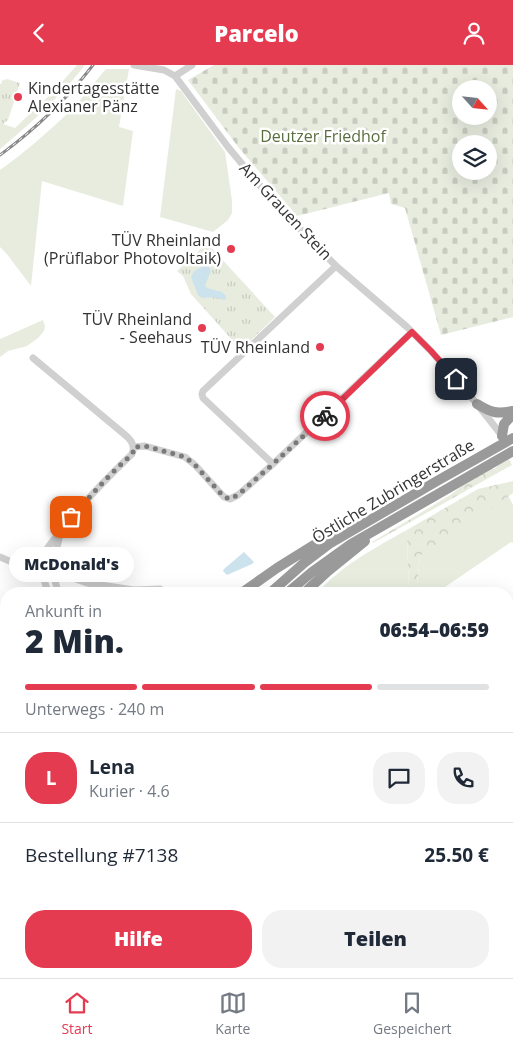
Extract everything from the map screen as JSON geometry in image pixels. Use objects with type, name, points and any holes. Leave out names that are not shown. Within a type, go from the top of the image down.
[{"type":"highway","points":[[477,404],[488,411],[497,413],[513,412]]},
{"type":"highway","points":[[508,437],[504,424],[513,412]]},
{"type":"highway","name":"Östliche Zubringerstraße","points":[[277,587],[329,544],[508,437]]},
{"type":"highway","name":"Östliche Zubringerstraße","points":[[294,587],[351,544],[513,451]]},
{"type":"highway","points":[[311,587],[384,526]]},
{"type":"highway","points":[[250,587],[322,540],[342,537]]},
{"type":"street","points":[[134,65],[164,67],[175,76],[192,65]]},
{"type":"street","name":"Am Grauen Stein","points":[[175,76],[247,171],[272,200],[336,265],[412,332],[442,363],[508,437],[513,451]]},
{"type":"street","points":[[273,464],[203,398],[202,394],[209,385],[336,265]]},
{"type":"street","points":[[134,447],[145,446],[185,457],[195,465],[224,497],[230,499],[238,495],[273,464],[412,332]]},
{"type":"street","points":[[33,358],[124,434],[134,447],[132,454],[82,505],[47,549],[42,566],[47,587]]},
{"type":"street","points":[[56,587],[53,570],[55,552],[61,531]]},
{"type":"street","points":[[0,557],[43,575],[59,568],[76,579],[111,587]]},
{"type":"street","points":[[22,565],[34,564],[53,570]]},
{"type":"green space","points":[[77,65],[85,65],[45,109],[0,149],[0,121],[15,128],[55,90]]},
{"type":"green space","name":"Deutzer Friedhof","points":[[214,65],[513,65],[513,317],[441,335],[405,208],[391,204],[389,193],[297,216],[239,148],[188,80]]},
{"type":"green space","points":[[106,69],[129,69],[119,127],[133,131],[123,206],[42,181],[31,286],[0,247],[0,170],[35,143],[68,113]]},
{"type":"green space","points":[[7,79],[20,83],[8,120],[3,124],[0,121],[0,84],[2,83],[1,81]]},
{"type":"green space","points":[[176,89],[181,91],[225,152],[232,213],[228,220],[213,232],[160,217]]},
{"type":"green space","points":[[207,243],[275,317],[241,350],[191,294],[183,276],[177,271]]},
{"type":"green space","points":[[43,320],[44,331],[38,338],[27,346],[8,351],[0,357],[0,339]]},
{"type":"green space","points":[[509,459],[512,465],[372,542],[452,494],[463,485]]},
{"type":"green space","points":[[513,481],[513,493],[420,556],[417,587],[409,587],[407,536],[405,531],[478,489]]},
{"type":"green space","points":[[508,495],[513,505],[513,543],[511,542],[445,587],[417,587],[420,556]]},
{"type":"green space","points":[[405,531],[407,536],[409,587],[323,587],[336,575],[369,551]]},
{"type":"water","points":[[204,266],[209,267],[211,271],[205,285],[206,287],[222,292],[226,299],[202,298],[198,295],[191,277],[194,271]]},
{"type":"water","points":[[244,552],[254,562],[227,575],[223,571],[224,569]]},
{"type":"railway","points":[[0,155],[50,113],[93,65]]},
{"type":"way so far","points":[[71,517],[132,454],[134,447],[145,446],[189,459],[224,497],[230,499],[238,495],[325,416]]},
{"type":"place","name":"Kindertagesstätte Alexianer Pänz","points":[[18,97]]},
{"type":"place","name":"TÜV Rheinland (Prüflabor Photovoltaik)","points":[[231,249]]},
{"type":"place","name":"TÜV Rheinland - Seehaus","points":[[202,328]]},
{"type":"place","name":"TÜV Rheinland","points":[[320,347]]},
{"type":"place","name":"McDonald's","points":[[71,517]]},
{"type":"route","points":[[325,416],[412,332],[456,379]]}]
